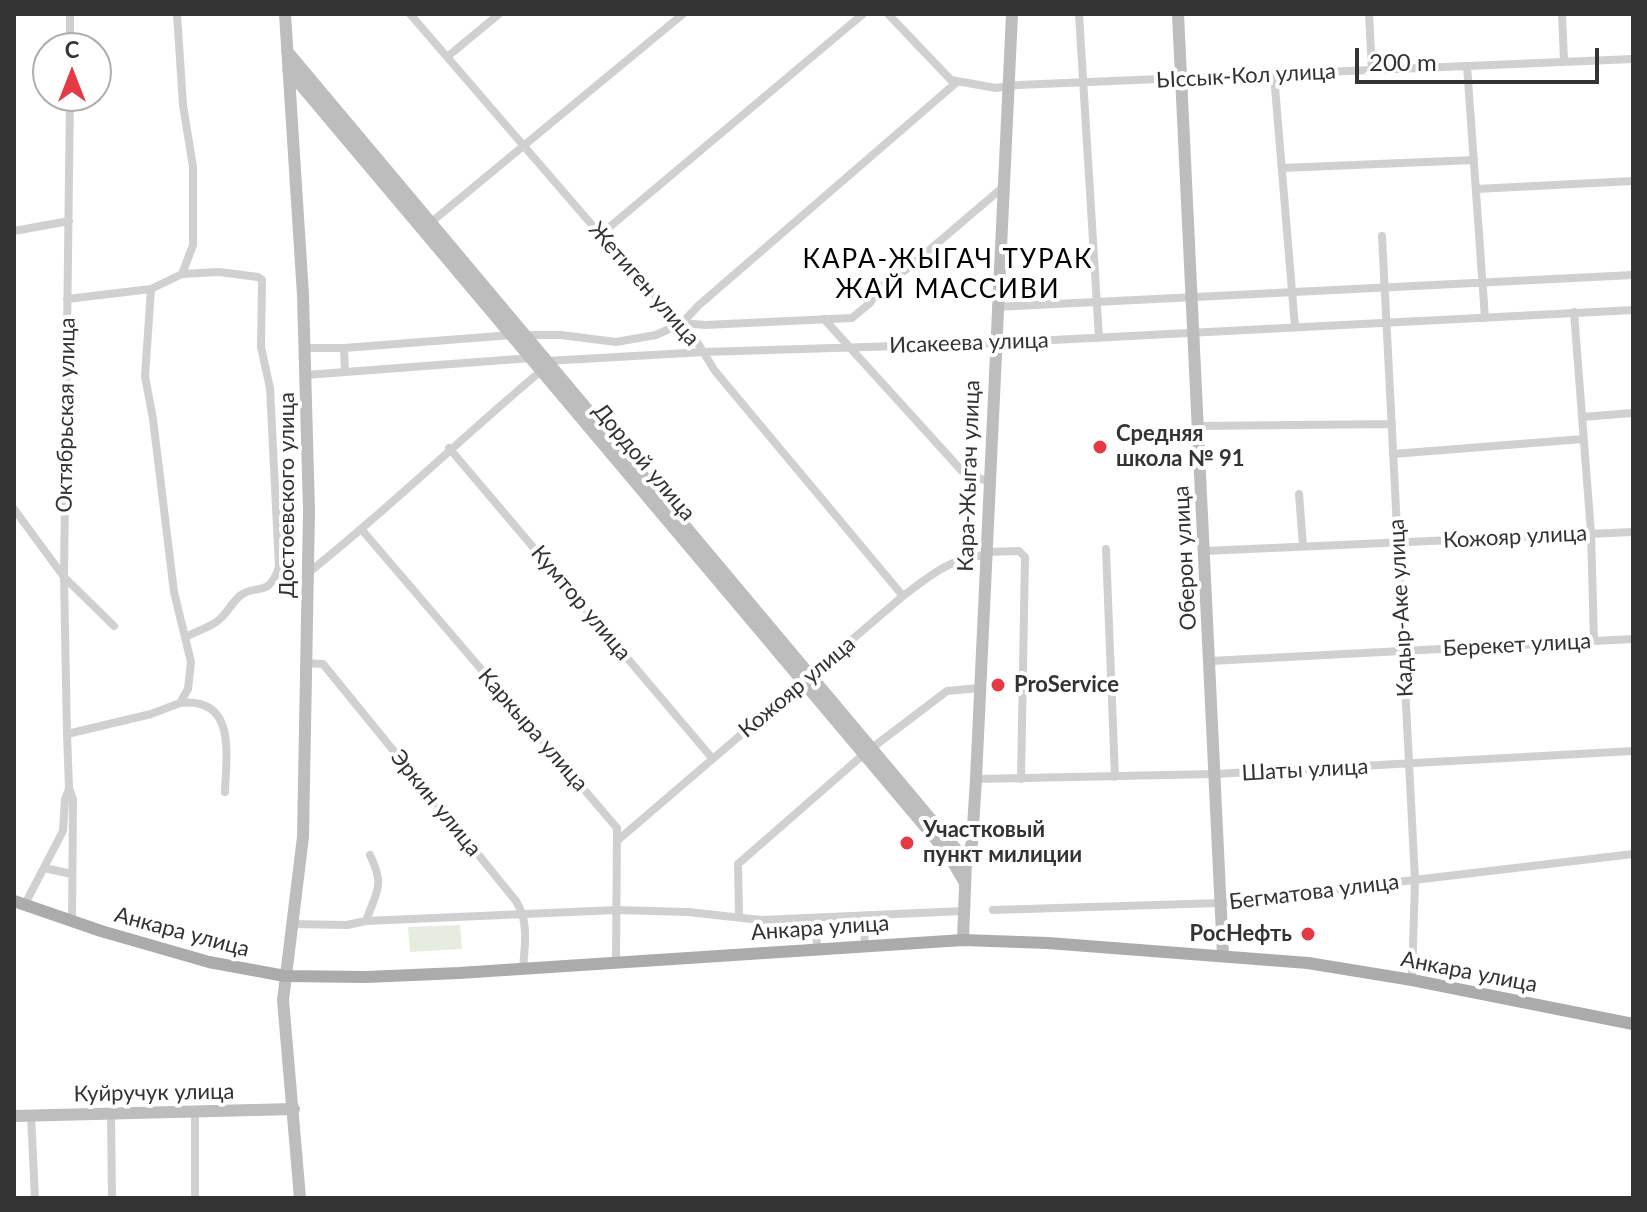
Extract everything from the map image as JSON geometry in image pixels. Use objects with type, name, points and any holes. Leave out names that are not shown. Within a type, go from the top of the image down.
[{"type":"main road","name":"Анкара улица","points":[[20,903],[209,962],[285,976],[366,977],[963,940],[1223,955],[1343,968],[1633,1024]]},
{"type":"street","points":[[177,14],[183,105],[193,167],[193,245],[182,274]]},
{"type":"street","name":"Достоевского улица","points":[[285,14],[306,375],[308,573],[303,837],[285,976],[284,1035],[294,1109],[300,1198]]},
{"type":"street","name":"Жетиген улица","points":[[410,14],[600,235],[669,313],[682,323],[715,371],[903,596]]},
{"type":"street","points":[[447,57],[499,14]]},
{"type":"street","points":[[427,226],[683,14]]},
{"type":"street","points":[[600,235],[863,14]]},
{"type":"street","points":[[305,348],[344,348],[511,335],[561,335],[616,342],[656,335],[682,323],[957,82],[943,73],[888,14]]},
{"type":"street","name":"Кара-Жыгач улица","points":[[963,940],[964,853],[976,779],[1012,14]]},
{"type":"street","points":[[1079,14],[1099,338]]},
{"type":"street","name":"Оберон улица","points":[[1178,14],[1223,955]]},
{"type":"street","points":[[1369,14],[1372,70]]},
{"type":"street","points":[[1562,14],[1564,60]]},
{"type":"street","name":"Дордой улица","points":[[287,51],[511,335],[531,358],[544,366]]},
{"type":"street","name":"Ыссык-Кол улица","points":[[957,82],[1007,87],[1633,59]]},
{"type":"street","points":[[1467,66],[1485,318]]},
{"type":"street","points":[[288,70],[304,70]]},
{"type":"street","name":"Дордой улица","points":[[288,70],[526,335],[544,366],[868,750],[948,854],[965,883]]},
{"type":"street","points":[[1274,75],[1295,327]]},
{"type":"street","points":[[290,100],[298,91],[307,92]]},
{"type":"street","name":"Октябрьская улица","points":[[70,112],[64,577],[69,788],[73,799],[72,920]]},
{"type":"street","points":[[1282,168],[1474,160]]},
{"type":"street","points":[[1476,189],[1633,181]]},
{"type":"street","points":[[682,323],[705,325],[852,318],[861,312],[880,287],[907,269],[1002,188]]},
{"type":"street","points":[[14,231],[69,221]]},
{"type":"street","name":"Кадыр-Аке улица","points":[[1382,236],[1415,880],[1412,980]]},
{"type":"street","points":[[67,299],[151,289],[182,274],[219,272],[262,280],[261,347],[270,388],[279,567],[271,583],[259,591],[246,591],[231,603],[221,619],[186,637]]},
{"type":"street","name":"Исакеева улица","points":[[996,307],[1633,275]]},
{"type":"street","points":[[151,289],[145,376],[174,592],[191,662],[188,689],[180,703]]},
{"type":"street","name":"Исакеева улица","points":[[544,366],[704,352],[995,343],[1633,310]]},
{"type":"street","points":[[1574,312],[1591,533],[1594,641]]},
{"type":"street","points":[[824,319],[962,471],[989,482]]},
{"type":"street","points":[[344,348],[345,372]]},
{"type":"street","points":[[306,375],[531,358]]},
{"type":"street","points":[[308,573],[362,530],[449,448],[544,366]]},
{"type":"street","points":[[1582,417],[1633,413]]},
{"type":"street","points":[[1198,426],[1392,424]]},
{"type":"street","points":[[1393,454],[1583,439]]},
{"type":"street","name":"Кумтор улица","points":[[449,448],[712,758]]},
{"type":"street","points":[[1299,494],[1303,546]]},
{"type":"street","points":[[14,509],[64,577],[114,626]]},
{"type":"street","name":"Каркыра улица","points":[[362,530],[617,828],[618,840]]},
{"type":"street","name":"Кожояр улица","points":[[1204,551],[1633,532]]},
{"type":"street","points":[[1106,549],[1115,777]]},
{"type":"street","points":[[986,554],[1019,551],[1025,557],[1021,779]]},
{"type":"street","name":"Кожояр улица","points":[[618,840],[903,596],[942,568],[965,557],[986,554]]},
{"type":"street","name":"Берекет улица","points":[[1210,661],[1633,639]]},
{"type":"street","name":"Эркин улица","points":[[306,663],[323,664],[524,913]]},
{"type":"street","points":[[739,916],[738,864],[868,750],[947,691],[980,688]]},
{"type":"street","points":[[67,734],[151,714],[180,703],[208,705],[219,718],[226,734],[225,792]]},
{"type":"street","name":"Дордой улица","points":[[868,750],[964,853]]},
{"type":"street","name":"Шаты улица","points":[[976,779],[1215,774],[1633,751]]},
{"type":"street","name":"Октябрьская улица","points":[[20,903],[44,868],[63,831],[65,799],[69,788]]},
{"type":"street","points":[[616,961],[618,840]]},
{"type":"street","name":"Бегматова улица","points":[[993,910],[1220,903],[1633,854]]},
{"type":"street","points":[[366,921],[379,884],[379,874],[370,855]]},
{"type":"street","points":[[44,868],[72,874]]},
{"type":"street","points":[[292,924],[347,925],[366,921],[616,910],[739,916],[761,920],[964,911]]},
{"type":"street","points":[[523,968],[524,913]]},
{"type":"street","points":[[863,916],[865,945]]},
{"type":"street","points":[[816,918],[817,948]]},
{"type":"street","name":"Куйручук улица","points":[[14,1116],[294,1109]]},
{"type":"street","points":[[111,1113],[112,1198]]},
{"type":"street","points":[[195,1113],[195,1198]]},
{"type":"street","points":[[31,1115],[35,1198]]},
{"type":"shaded area","points":[[460,925],[462,949],[410,952],[408,927]]},
{"type":"place","name":"Средняя школа № 91","points":[[1100,447]]},
{"type":"place","name":"ProService","points":[[998,685]]},
{"type":"place","name":"Участковый пункт милиции","points":[[907,843]]},
{"type":"place","name":"РосНефть","points":[[1308,934]]},
{"type":"district","name":"КАРА-ЖЫГАЧ ТУРАК ЖАЙ МАССИВИ","points":[[948,275]]}]
